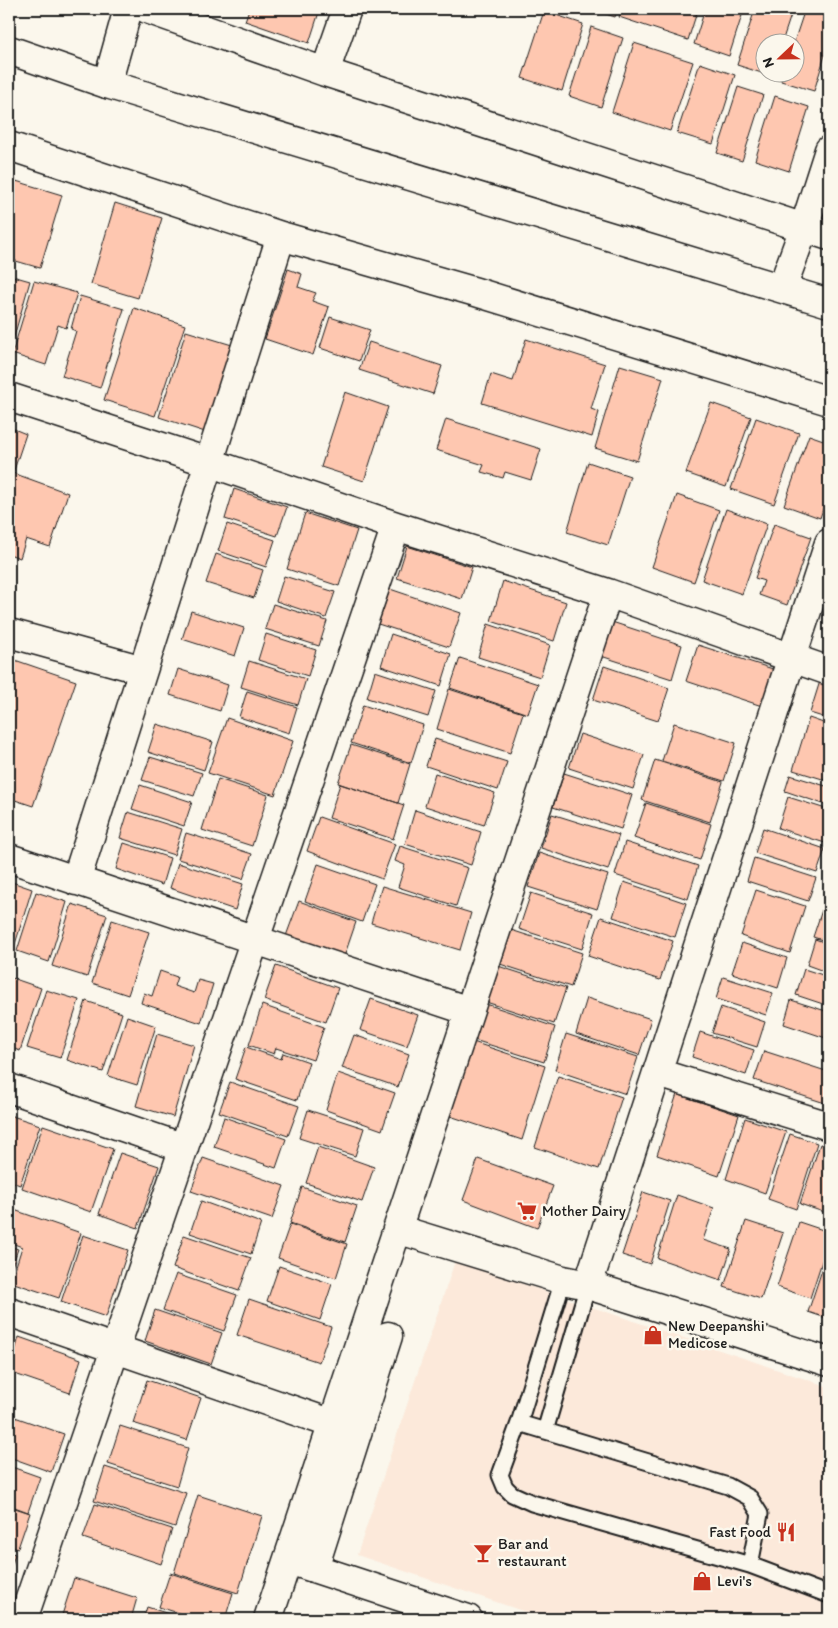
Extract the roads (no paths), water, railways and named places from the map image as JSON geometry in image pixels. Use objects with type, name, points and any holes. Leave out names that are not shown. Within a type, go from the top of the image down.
[{"type":"street","points":[[107,84],[128,9]]},
{"type":"street","points":[[147,9],[325,72],[817,232]]},
{"type":"street","points":[[325,72],[347,9]]},
{"type":"street","points":[[9,50],[107,84],[782,288],[829,304]]},
{"type":"street","points":[[9,146],[281,236],[476,292],[829,401]]},
{"type":"street","points":[[782,288],[817,232],[829,150]]},
{"type":"street","points":[[76,881],[281,236]]},
{"type":"street","points":[[9,397],[396,526],[608,593],[829,671]]},
{"type":"street","points":[[23,1619],[396,526]]},
{"type":"street","points":[[575,1283],[658,1073],[829,543]]},
{"type":"street","points":[[268,1619],[608,593]]},
{"type":"street","points":[[9,633],[143,670]]},
{"type":"street","points":[[9,858],[469,1011]]},
{"type":"street","points":[[658,1073],[829,1126]]},
{"type":"street","points":[[9,1088],[184,1148]]},
{"type":"street","points":[[397,1229],[829,1362]]},
{"type":"street","points":[[9,1312],[333,1424]]},
{"type":"street","points":[[314,1568],[388,1336]]},
{"type":"street","points":[[288,1559],[468,1619]]},
{"type":"lane","points":[[575,1283],[500,1475],[504,1486],[512,1494],[532,1503],[750,1566],[829,1595]]},
{"type":"lane","points":[[545,1431],[575,1283]]},
{"type":"lane","points":[[519,1423],[728,1486],[750,1498],[760,1514],[750,1566]]},
{"type":"place","name":"Mother Dairy","points":[[527,1211]]},
{"type":"place","name":"New Deepanshi Medicose","points":[[653,1335]]},
{"type":"place","name":"Fast Food","points":[[786,1532]]},
{"type":"place","name":"Bar and restaurant","points":[[483,1553]]},
{"type":"place","name":"Levi's","points":[[702,1581]]}]
